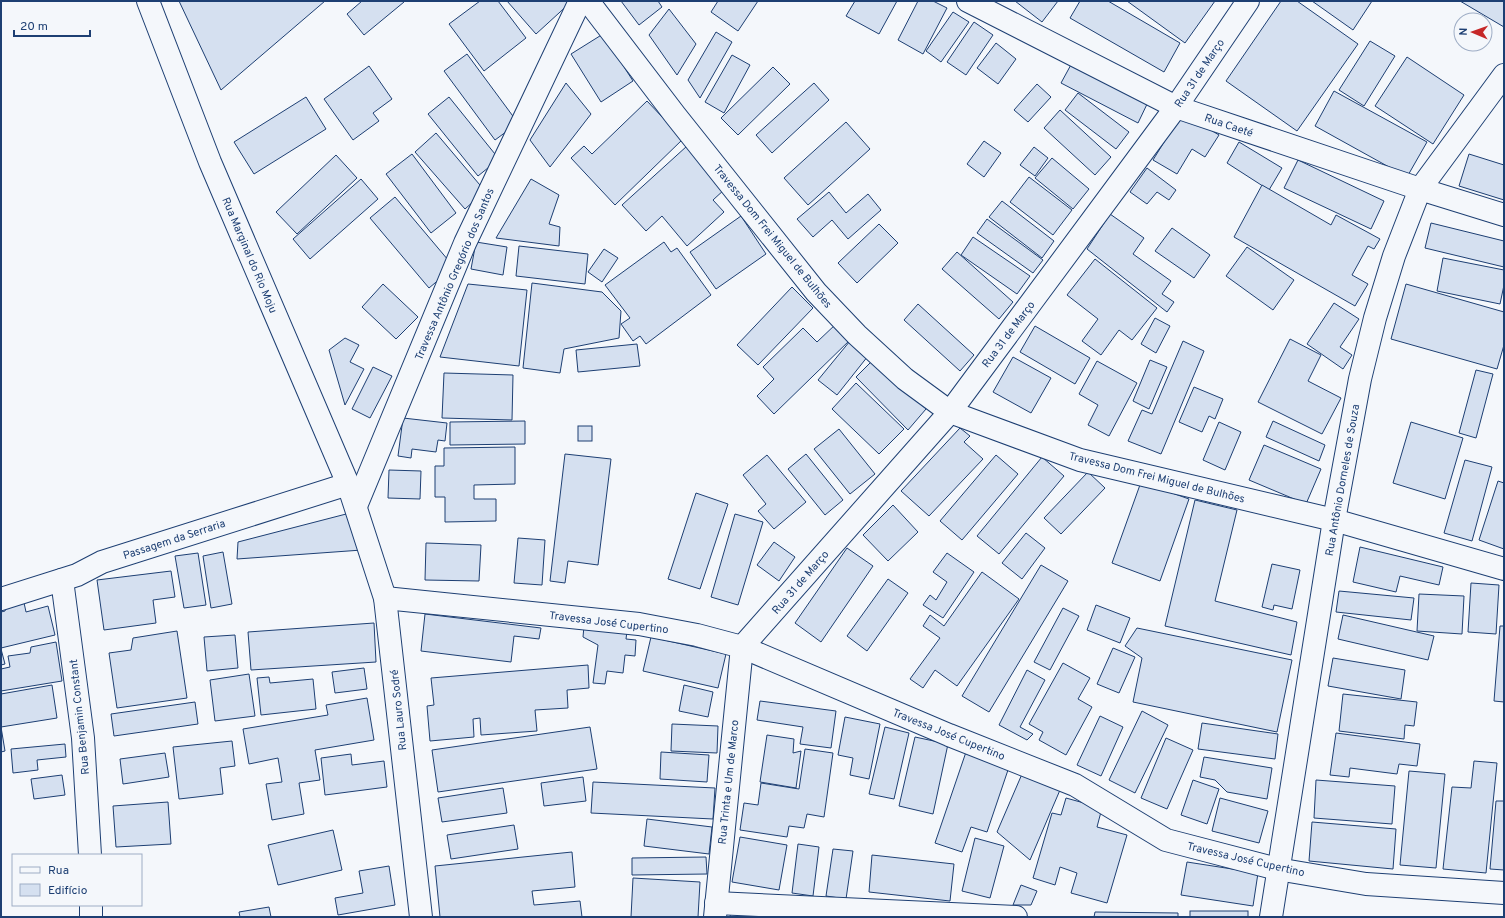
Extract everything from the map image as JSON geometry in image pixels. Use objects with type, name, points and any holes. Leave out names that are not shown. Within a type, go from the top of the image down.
[{"type":"street","name":"Rua Marginal do Rio Moju","points":[[148,1],[210,162],[348,484],[356,506]]},
{"type":"street","name":"Travessa Antônio Gregório dos Santos","points":[[356,506],[465,243],[580,1]]},
{"type":"street","name":"Travessa Dom Frei Miguel de Bulhões","points":[[588,1],[675,115],[816,292],[857,335],[904,379],[950,412],[1080,460],[1334,520],[1504,570]]},
{"type":"street","name":"Rua Caeté","points":[[968,1],[1176,107],[1420,189],[1504,215]]},
{"type":"street","name":"Rua 31 de Março","points":[[742,647],[950,412],[1176,107],[1248,1]]},
{"type":"street","name":"Rua Antônio Dorneles de Souza","points":[[1271,917],[1334,520],[1360,379],[1375,318],[1394,256],[1420,189],[1504,75]]},
{"type":"street","name":"Passagem da Serraria","points":[[1,599],[77,575],[102,562],[348,484]]},
{"type":"street","name":"Rua Lauro Sodré","points":[[356,506],[385,598],[421,917]]},
{"type":"street","name":"Rua Benjamin Constant","points":[[62,580],[83,738],[90,854]]},
{"type":"street","name":"Travessa José Cupertino","points":[[385,598],[639,624],[696,635],[742,647],[949,735],[1075,785],[1166,840],[1278,869],[1366,884],[1504,893]]},
{"type":"street","name":"Rua Trinta e Um de Marco","points":[[716,910],[742,647]]},
{"type":"street","points":[[91,906],[91,917]]},
{"type":"street","points":[[716,910],[1016,917]]},
{"type":"building","points":[[179,1],[325,1],[221,90]]},
{"type":"building","points":[[362,1],[404,2],[364,35],[347,14]]},
{"type":"building","points":[[480,1],[498,1],[526,38],[484,71],[449,24]]},
{"type":"building","points":[[507,1],[570,1],[571,2],[536,34]]},
{"type":"building","points":[[621,1],[658,1],[662,7],[639,25]]},
{"type":"building","points":[[718,1],[758,1],[738,31],[711,12]]},
{"type":"building","points":[[855,1],[897,1],[879,34],[846,16]]},
{"type":"building","points":[[918,1],[933,1],[947,8],[923,54],[898,40]]},
{"type":"building","points":[[1015,1],[1058,1],[1042,22]]},
{"type":"building","points":[[1080,1],[1108,1],[1180,43],[1164,72],[1070,18]]},
{"type":"building","points":[[1127,1],[1215,1],[1185,43]]},
{"type":"building","points":[[1281,1],[1297,1],[1358,44],[1297,131],[1226,81]]},
{"type":"building","points":[[1312,1],[1372,1],[1353,30]]},
{"type":"building","points":[[1460,1],[1504,1],[1504,27],[1493,20],[1493,12],[1479,12]]},
{"type":"building","points":[[669,9],[696,44],[677,75],[649,35]]},
{"type":"building","points":[[953,12],[969,22],[941,62],[926,51]]},
{"type":"building","points":[[974,22],[993,35],[966,75],[947,62]]},
{"type":"building","points":[[716,32],[732,42],[700,98],[688,80]]},
{"type":"building","points":[[603,34],[633,81],[601,102],[571,54]]},
{"type":"building","points":[[1370,41],[1395,56],[1364,106],[1339,90]]},
{"type":"building","points":[[996,43],[1016,59],[998,84],[977,68]]},
{"type":"building","points":[[467,54],[518,123],[495,140],[444,71]]},
{"type":"building","points":[[732,55],[750,65],[724,113],[705,102]]},
{"type":"building","points":[[1407,57],[1464,95],[1433,144],[1375,106]]},
{"type":"building","points":[[1073,61],[1149,100],[1138,123],[1061,83]]},
{"type":"building","points":[[369,66],[392,99],[373,113],[379,121],[353,140],[324,99]]},
{"type":"building","points":[[773,67],[790,84],[738,135],[721,118]]},
{"type":"building","points":[[566,83],[591,114],[550,167],[530,140]]},
{"type":"building","points":[[814,83],[829,100],[772,153],[756,135]]},
{"type":"building","points":[[1037,84],[1051,97],[1028,122],[1014,110]]},
{"type":"building","points":[[1334,91],[1427,142],[1407,177],[1315,126]]},
{"type":"building","points":[[1078,93],[1129,132],[1116,149],[1065,110]]},
{"type":"building","points":[[306,97],[326,129],[254,174],[234,142]]},
{"type":"building","points":[[449,97],[499,159],[478,176],[428,114]]},
{"type":"building","points":[[647,101],[683,139],[615,205],[571,158],[584,146],[592,154]]},
{"type":"building","points":[[1060,110],[1111,157],[1095,175],[1044,128]]},
{"type":"building","points":[[1182,113],[1219,135],[1205,157],[1192,149],[1177,174],[1153,160]]},
{"type":"building","points":[[846,122],[870,149],[808,205],[784,178]]},
{"type":"building","points":[[436,133],[485,191],[465,209],[415,152]]},
{"type":"building","points":[[984,141],[1001,153],[984,177],[967,164]]},
{"type":"building","points":[[1239,142],[1282,168],[1269,190],[1227,163]]},
{"type":"building","points":[[687,146],[725,189],[713,200],[724,212],[687,246],[662,216],[646,231],[622,205]]},
{"type":"building","points":[[1034,147],[1048,158],[1035,176],[1020,165]]},
{"type":"building","points":[[412,154],[456,213],[431,233],[386,174]]},
{"type":"building","points":[[1469,154],[1504,165],[1504,200],[1459,186]]},
{"type":"building","points":[[336,155],[357,178],[297,234],[276,212]]},
{"type":"building","points":[[1052,158],[1089,189],[1073,209],[1035,178]]},
{"type":"building","points":[[1298,160],[1384,201],[1371,229],[1284,188]]},
{"type":"building","points":[[1147,168],[1176,190],[1169,200],[1157,192],[1147,204],[1130,192]]},
{"type":"building","points":[[1029,177],[1072,210],[1053,235],[1010,202]]},
{"type":"building","points":[[361,179],[378,199],[310,259],[293,239]]},
{"type":"building","points":[[531,179],[559,195],[549,224],[560,227],[559,246],[496,238]]},
{"type":"building","points":[[1262,185],[1331,225],[1336,215],[1380,239],[1374,249],[1368,246],[1352,275],[1368,284],[1355,306],[1234,237]]},
{"type":"building","points":[[829,192],[846,213],[868,194],[881,210],[848,239],[832,220],[813,237],[797,219]]},
{"type":"building","points":[[395,197],[454,267],[429,288],[370,218]]},
{"type":"building","points":[[1002,201],[1054,241],[1042,258],[989,217]]},
{"type":"building","points":[[1110,214],[1144,238],[1133,254],[1171,281],[1162,294],[1174,302],[1167,312],[1087,249]]},
{"type":"building","points":[[741,216],[766,254],[716,289],[690,252]]},
{"type":"building","points":[[987,219],[1043,260],[1033,273],[977,233]]},
{"type":"building","points":[[1431,223],[1504,241],[1504,267],[1425,248]]},
{"type":"building","points":[[879,224],[898,243],[857,283],[838,263]]},
{"type":"building","points":[[1172,228],[1210,255],[1194,278],[1155,251]]},
{"type":"building","points":[[973,237],[1030,276],[1017,294],[961,255]]},
{"type":"building","points":[[476,242],[507,247],[503,275],[471,269]]},
{"type":"building","points":[[664,242],[671,252],[677,248],[711,295],[646,344],[640,336],[633,341],[621,324],[630,318],[605,285]]},
{"type":"building","points":[[519,246],[588,254],[585,284],[516,276]]},
{"type":"building","points":[[1247,247],[1294,280],[1273,310],[1226,276]]},
{"type":"building","points":[[604,249],[618,258],[602,282],[588,272]]},
{"type":"building","points":[[957,252],[1013,302],[999,319],[942,269]]},
{"type":"building","points":[[1443,258],[1504,270],[1504,285],[1500,304],[1437,291]]},
{"type":"building","points":[[1095,259],[1157,308],[1132,340],[1119,330],[1101,355],[1082,341],[1098,319],[1067,295]]},
{"type":"building","points":[[532,283],[602,292],[621,311],[619,338],[564,349],[560,373],[523,368]]},
{"type":"building","points":[[383,284],[418,317],[396,339],[362,307]]},
{"type":"building","points":[[468,284],[527,290],[519,366],[440,357]]},
{"type":"building","points":[[1406,284],[1504,312],[1504,345],[1497,369],[1391,339]]},
{"type":"building","points":[[792,287],[813,308],[758,365],[737,345]]},
{"type":"building","points":[[1334,303],[1359,319],[1340,347],[1352,355],[1343,369],[1307,344]]},
{"type":"building","points":[[918,304],[974,355],[960,371],[904,320]]},
{"type":"building","points":[[1155,318],[1170,326],[1156,353],[1141,344]]},
{"type":"building","points":[[837,323],[852,338],[774,414],[757,396],[774,379],[763,367],[803,328],[817,342]]},
{"type":"building","points":[[1035,326],[1090,358],[1075,384],[1020,352]]},
{"type":"building","points":[[345,338],[359,345],[350,362],[364,369],[345,405],[329,350]]},
{"type":"building","points":[[1290,339],[1321,355],[1308,381],[1341,398],[1322,434],[1258,402]]},
{"type":"building","points":[[850,341],[868,356],[837,395],[818,380]]},
{"type":"building","points":[[1183,341],[1204,351],[1161,454],[1128,441],[1142,410],[1152,414]]},
{"type":"building","points":[[637,344],[640,366],[578,372],[576,350]]},
{"type":"building","points":[[1013,357],[1051,378],[1031,413],[993,392]]},
{"type":"building","points":[[873,360],[926,409],[908,430],[856,377]]},
{"type":"building","points":[[1150,360],[1167,367],[1149,409],[1133,401]]},
{"type":"building","points":[[1097,361],[1137,383],[1109,436],[1088,425],[1098,405],[1079,394]]},
{"type":"building","points":[[373,367],[392,376],[370,418],[352,409]]},
{"type":"building","points":[[1476,370],[1493,374],[1476,438],[1459,433]]},
{"type":"building","points":[[444,373],[513,375],[512,420],[442,418]]},
{"type":"building","points":[[856,383],[904,429],[879,454],[832,409]]},
{"type":"building","points":[[1194,387],[1223,399],[1215,419],[1209,416],[1202,432],[1179,422]]},
{"type":"building","points":[[403,418],[447,423],[445,441],[438,440],[436,452],[412,449],[411,458],[398,456]]},
{"type":"building","points":[[525,421],[525,444],[450,445],[450,422]]},
{"type":"building","points":[[1273,421],[1325,445],[1319,461],[1266,437]]},
{"type":"building","points":[[1219,422],[1241,432],[1225,470],[1203,460]]},
{"type":"building","points":[[1411,422],[1463,438],[1445,499],[1393,483]]},
{"type":"building","points":[[578,426],[592,426],[592,441],[578,441]]},
{"type":"building","points":[[960,428],[970,436],[964,442],[983,459],[929,516],[901,491]]},
{"type":"building","points":[[839,429],[875,474],[850,494],[814,449]]},
{"type":"building","points":[[1264,445],[1321,469],[1306,504],[1249,480]]},
{"type":"building","points":[[515,447],[515,484],[474,485],[474,499],[496,499],[496,521],[445,522],[445,497],[435,497],[435,466],[444,466],[444,448]]},
{"type":"building","points":[[565,454],[611,459],[598,565],[568,561],[565,583],[550,581]]},
{"type":"building","points":[[806,454],[843,500],[825,515],[788,469]]},
{"type":"building","points":[[767,455],[806,502],[774,529],[758,511],[766,504],[743,475]]},
{"type":"building","points":[[996,455],[1018,474],[962,540],[940,521]]},
{"type":"building","points":[[1042,457],[1064,476],[999,554],[977,536]]},
{"type":"building","points":[[1465,460],[1492,467],[1472,541],[1444,533]]},
{"type":"building","points":[[389,470],[421,471],[420,499],[388,498]]},
{"type":"building","points":[[1088,472],[1105,488],[1061,534],[1044,518]]},
{"type":"building","points":[[1498,481],[1504,483],[1504,549],[1479,540]]},
{"type":"building","points":[[1141,482],[1189,499],[1160,581],[1112,563]]},
{"type":"building","points":[[696,493],[728,504],[700,589],[668,579]]},
{"type":"building","points":[[1195,500],[1237,510],[1215,601],[1297,622],[1291,655],[1165,626]]},
{"type":"building","points":[[893,505],[918,532],[888,561],[863,535]]},
{"type":"building","points":[[350,513],[362,550],[237,559],[238,542]]},
{"type":"building","points":[[735,514],[763,522],[738,605],[711,597]]},
{"type":"building","points":[[1026,533],[1045,548],[1022,579],[1002,563]]},
{"type":"building","points":[[518,538],[545,540],[542,585],[514,583]]},
{"type":"building","points":[[774,542],[795,557],[779,581],[757,565]]},
{"type":"building","points":[[426,543],[481,545],[479,581],[425,580]]},
{"type":"building","points":[[1360,547],[1443,567],[1439,585],[1400,576],[1396,592],[1353,582]]},
{"type":"building","points":[[847,548],[873,566],[821,642],[795,623]]},
{"type":"building","points":[[223,552],[232,604],[211,608],[203,556]]},
{"type":"building","points":[[198,553],[206,605],[184,608],[175,556]]},
{"type":"building","points":[[947,553],[974,572],[943,618],[923,605],[930,595],[936,600],[947,582],[933,572]]},
{"type":"building","points":[[1272,564],[1300,570],[1292,609],[1274,605],[1273,610],[1262,607]]},
{"type":"building","points":[[1041,565],[1068,581],[989,712],[962,696]]},
{"type":"building","points":[[171,571],[175,597],[153,600],[156,623],[104,630],[97,580]]},
{"type":"building","points":[[982,572],[1019,599],[957,686],[935,670],[923,688],[910,679],[940,638],[923,626],[930,615],[944,626]]},
{"type":"building","points":[[888,579],[908,593],[867,651],[847,636]]},
{"type":"building","points":[[1471,583],[1499,585],[1496,634],[1468,632]]},
{"type":"building","points":[[1339,591],[1414,598],[1411,620],[1336,612]]},
{"type":"building","points":[[1419,594],[1464,596],[1462,634],[1417,631]]},
{"type":"building","points":[[23,598],[26,612],[48,606],[55,635],[1,648],[1,612],[5,611],[7,603]]},
{"type":"building","points":[[1096,605],[1130,618],[1120,643],[1087,630]]},
{"type":"building","points":[[1063,608],[1079,616],[1050,670],[1034,662]]},
{"type":"building","points":[[425,614],[541,628],[539,639],[514,636],[511,662],[421,651]]},
{"type":"building","points":[[1343,615],[1434,636],[1428,660],[1338,639]]},
{"type":"building","points":[[374,623],[376,662],[251,670],[248,632]]},
{"type":"building","points":[[584,626],[627,631],[626,639],[636,640],[635,656],[625,655],[623,673],[607,671],[605,684],[593,683],[598,645],[583,637]]},
{"type":"building","points":[[1500,626],[1504,626],[1504,702],[1494,701]]},
{"type":"building","points":[[1137,628],[1292,660],[1277,732],[1133,702],[1142,658],[1125,646]]},
{"type":"building","points":[[177,631],[187,698],[117,708],[109,653],[131,650],[133,638]]},
{"type":"building","points":[[235,635],[238,668],[207,671],[204,637]]},
{"type":"building","points":[[651,637],[726,654],[718,688],[643,671]]},
{"type":"building","points":[[56,642],[62,681],[1,691],[1,669],[10,667],[8,656],[30,653],[31,647]]},
{"type":"building","points":[[1113,648],[1135,657],[1119,693],[1097,684]]},
{"type":"building","points":[[1,649],[5,664],[1,665]]},
{"type":"building","points":[[1333,658],[1405,670],[1401,699],[1328,686]]},
{"type":"building","points":[[1063,663],[1090,678],[1078,699],[1092,707],[1066,755],[1039,740],[1043,732],[1029,724]]},
{"type":"building","points":[[588,665],[589,688],[567,690],[568,708],[535,710],[537,731],[481,735],[480,718],[473,719],[474,737],[430,741],[427,706],[434,705],[431,678]]},
{"type":"building","points":[[364,668],[367,689],[335,693],[332,672]]},
{"type":"building","points":[[1027,670],[1045,680],[1020,727],[1033,734],[1027,740],[999,725]]},
{"type":"building","points":[[249,674],[255,716],[215,721],[210,680]]},
{"type":"building","points":[[269,677],[270,683],[313,679],[316,709],[261,715],[257,678]]},
{"type":"building","points":[[52,685],[57,718],[1,727],[1,694]]},
{"type":"building","points":[[684,685],[713,692],[708,717],[679,711]]},
{"type":"building","points":[[1343,694],[1417,702],[1414,726],[1405,725],[1404,739],[1339,731]]},
{"type":"building","points":[[367,698],[374,740],[315,750],[320,780],[299,783],[304,814],[272,820],[266,784],[282,782],[278,758],[249,764],[243,729],[328,715],[326,705]]},
{"type":"building","points":[[760,701],[836,711],[831,748],[800,744],[803,727],[757,720]]},
{"type":"building","points":[[195,702],[198,724],[114,736],[111,714]]},
{"type":"building","points":[[1142,711],[1168,725],[1135,793],[1109,780]]},
{"type":"building","points":[[1100,716],[1123,727],[1101,776],[1077,765]]},
{"type":"building","points":[[845,717],[880,724],[869,779],[850,775],[853,758],[838,755]]},
{"type":"building","points":[[1202,723],[1278,734],[1275,759],[1198,749]]},
{"type":"building","points":[[672,724],[718,726],[717,753],[671,751]]},
{"type":"building","points":[[1,727],[5,751],[1,752]]},
{"type":"building","points":[[590,727],[597,769],[438,792],[432,750]]},
{"type":"building","points":[[885,727],[909,733],[894,799],[869,794]]},
{"type":"building","points":[[1336,733],[1420,744],[1417,766],[1399,764],[1397,774],[1350,768],[1349,777],[1330,775]]},
{"type":"building","points":[[767,735],[794,739],[793,753],[801,751],[796,788],[760,782]]},
{"type":"building","points":[[915,737],[948,744],[933,814],[899,806]]},
{"type":"building","points":[[1166,738],[1193,750],[1167,809],[1141,798]]},
{"type":"building","points":[[232,741],[235,766],[220,768],[223,794],[179,799],[173,747]]},
{"type":"building","points":[[65,744],[66,757],[37,760],[38,770],[13,773],[11,749]]},
{"type":"building","points":[[805,749],[833,753],[824,817],[807,814],[804,828],[789,826],[787,837],[740,830],[744,803],[758,805],[761,783],[799,789]]},
{"type":"building","points":[[661,752],[709,755],[707,782],[660,779]]},
{"type":"building","points":[[966,752],[1009,767],[987,832],[971,827],[962,852],[935,843]]},
{"type":"building","points":[[165,753],[169,777],[123,784],[120,759]]},
{"type":"building","points":[[351,754],[352,765],[384,761],[387,787],[325,795],[321,758]]},
{"type":"building","points":[[1204,757],[1272,768],[1267,799],[1227,792],[1215,780],[1200,777]]},
{"type":"building","points":[[1474,761],[1497,763],[1486,873],[1443,869],[1452,787],[1471,788]]},
{"type":"building","points":[[1409,771],[1445,774],[1436,868],[1400,865]]},
{"type":"building","points":[[1022,774],[1060,790],[1030,860],[997,832]]},
{"type":"building","points":[[62,775],[65,795],[34,799],[31,779]]},
{"type":"building","points":[[583,777],[586,801],[544,806],[541,783]]},
{"type":"building","points":[[1193,780],[1219,789],[1207,824],[1181,815]]},
{"type":"building","points":[[1316,780],[1395,786],[1392,824],[1314,818]]},
{"type":"building","points":[[593,782],[715,788],[713,819],[591,813]]},
{"type":"building","points":[[503,788],[507,813],[442,822],[438,798]]},
{"type":"building","points":[[1066,798],[1102,808],[1097,827],[1127,835],[1107,903],[1071,893],[1077,873],[1060,867],[1055,885],[1033,878],[1052,813],[1061,815]]},
{"type":"building","points":[[1220,798],[1268,811],[1259,843],[1212,831]]},
{"type":"building","points":[[1496,801],[1504,801],[1504,870],[1490,869]]},
{"type":"building","points":[[168,802],[171,844],[116,847],[113,806]]},
{"type":"building","points":[[647,819],[712,827],[709,854],[644,846]]},
{"type":"building","points":[[1312,822],[1396,829],[1393,869],[1309,861]]},
{"type":"building","points":[[514,825],[518,849],[451,859],[447,835]]},
{"type":"building","points":[[333,830],[342,870],[278,885],[268,845]]},
{"type":"building","points":[[740,837],[787,845],[779,890],[732,882]]},
{"type":"building","points":[[975,838],[1004,846],[990,898],[962,891]]},
{"type":"building","points":[[798,844],[819,847],[813,896],[792,893]]},
{"type":"building","points":[[833,849],[853,851],[846,899],[826,896]]},
{"type":"building","points":[[572,852],[575,887],[532,891],[534,905],[580,901],[582,917],[440,917],[435,866]]},
{"type":"building","points":[[872,855],[954,864],[950,901],[869,892]]},
{"type":"building","points":[[706,857],[707,874],[632,875],[632,858]]},
{"type":"building","points":[[1187,862],[1258,873],[1253,906],[1181,895]]},
{"type":"building","points":[[389,866],[395,905],[338,915],[335,898],[363,893],[359,871]]},
{"type":"building","points":[[633,878],[700,882],[698,917],[631,917]]},
{"type":"building","points":[[1021,885],[1037,891],[1031,905],[1013,905]]},
{"type":"building","points":[[269,907],[271,917],[240,917],[239,912]]},
{"type":"building","points":[[731,910],[770,914],[770,917],[730,917]]},
{"type":"building","points":[[1190,911],[1248,911],[1248,917],[1190,917]]},
{"type":"building","points":[[1095,912],[1178,913],[1178,917],[1094,917]]}]
